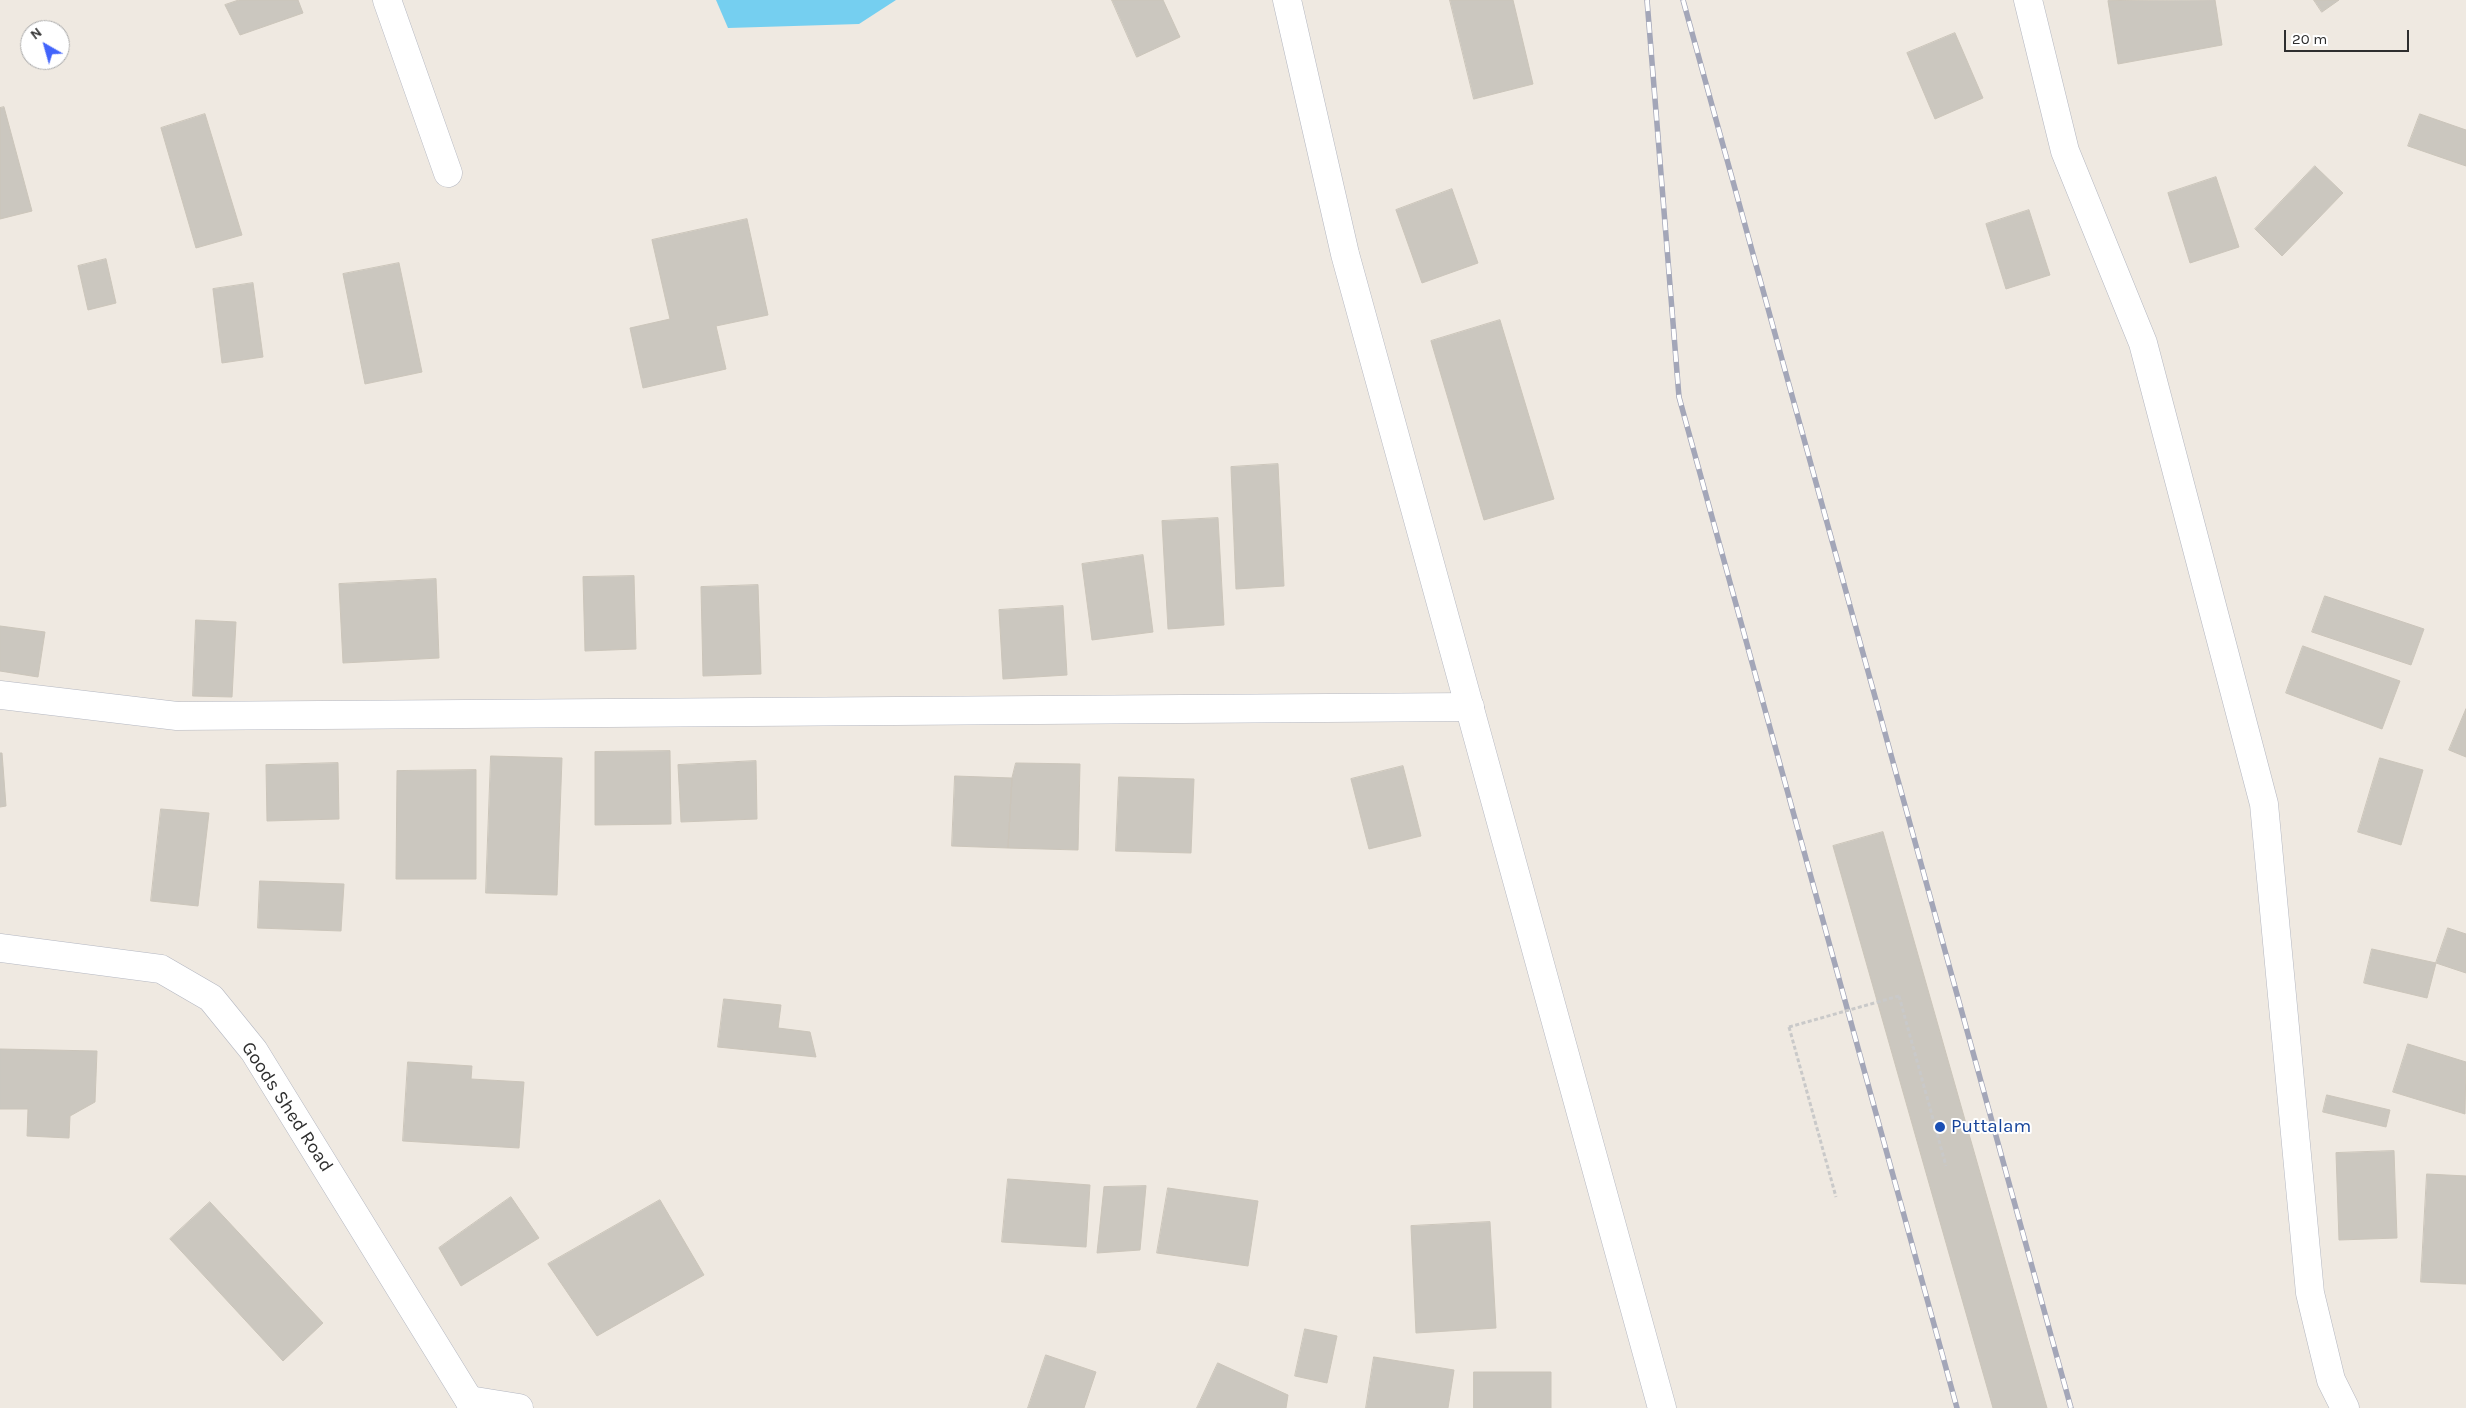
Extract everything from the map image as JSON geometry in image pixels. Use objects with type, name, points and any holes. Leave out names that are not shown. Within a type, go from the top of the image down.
[{"type":"street","points":[[387,0],[448,173]]},
{"type":"street","points":[[1287,0],[1345,254],[1662,1408]]},
{"type":"street","points":[[2028,0],[2065,151],[2143,344],[2264,804],[2310,1293],[2331,1380],[2345,1408]]},
{"type":"street","points":[[0,695],[177,716],[1470,707]]},
{"type":"street","name":"Goods Shed Road","points":[[0,948],[161,969],[211,998],[254,1051],[472,1404]]},
{"type":"street","points":[[472,1404],[519,1408]]},
{"type":"path","points":[[1836,1197],[1789,1027],[1899,996],[1946,1166]]},
{"type":"water","points":[[716,0],[896,0],[859,24],[728,28]]},
{"type":"building","points":[[239,0],[298,0],[303,13],[240,35],[225,5]]},
{"type":"building","points":[[1112,0],[1163,0],[1180,37],[1137,57]]},
{"type":"building","points":[[1450,0],[1513,0],[1533,84],[1474,99]]},
{"type":"building","points":[[2215,0],[2222,45],[2118,64],[2108,1]]},
{"type":"building","points":[[2314,0],[2339,0],[2322,12]]},
{"type":"building","points":[[1955,33],[1983,98],[1935,119],[1907,53]]},
{"type":"building","points":[[4,107],[32,211],[0,219],[0,108]]},
{"type":"building","points":[[205,114],[242,235],[196,248],[161,128]]},
{"type":"building","points":[[2420,114],[2466,130],[2466,166],[2408,146]]},
{"type":"building","points":[[2315,166],[2343,193],[2282,256],[2255,229]]},
{"type":"building","points":[[2216,177],[2239,247],[2190,263],[2168,193]]},
{"type":"building","points":[[1452,189],[1478,263],[1422,283],[1396,210]]},
{"type":"building","points":[[2029,210],[2050,275],[2006,289],[1986,224]]},
{"type":"building","points":[[747,219],[768,315],[716,326],[726,369],[643,388],[630,328],[670,319],[652,240]]},
{"type":"building","points":[[106,259],[116,303],[88,310],[78,266]]},
{"type":"building","points":[[399,263],[422,372],[365,384],[343,274]]},
{"type":"building","points":[[253,283],[263,357],[222,363],[213,289]]},
{"type":"building","points":[[1500,320],[1554,499],[1484,520],[1431,341]]},
{"type":"building","points":[[1278,464],[1284,586],[1236,589],[1231,467]]},
{"type":"building","points":[[1218,518],[1224,625],[1168,629],[1162,521]]},
{"type":"building","points":[[1143,555],[1153,632],[1092,640],[1082,564]]},
{"type":"building","points":[[634,576],[636,649],[585,651],[583,577]]},
{"type":"building","points":[[436,579],[439,658],[343,663],[339,584]]},
{"type":"building","points":[[758,585],[761,674],[703,676],[701,587]]},
{"type":"building","points":[[2325,596],[2424,629],[2411,665],[2312,632]]},
{"type":"building","points":[[1063,606],[1067,675],[1003,679],[999,610]]},
{"type":"building","points":[[196,620],[236,622],[232,697],[193,696]]},
{"type":"building","points":[[0,626],[45,632],[38,677],[0,671]]},
{"type":"building","points":[[2303,646],[2400,681],[2382,729],[2286,693]]},
{"type":"building","points":[[2466,709],[2466,757],[2449,750]]},
{"type":"building","points":[[670,751],[671,824],[595,825],[595,752]]},
{"type":"building","points":[[0,753],[2,753],[6,806],[0,807]]},
{"type":"building","points":[[491,756],[562,758],[557,895],[486,893]]},
{"type":"building","points":[[2380,758],[2423,770],[2401,845],[2358,832]]},
{"type":"building","points":[[756,761],[757,819],[681,822],[678,765]]},
{"type":"building","points":[[338,763],[339,819],[267,821],[266,765]]},
{"type":"building","points":[[1016,763],[1080,764],[1078,850],[1008,848],[1012,778]]},
{"type":"building","points":[[1403,766],[1421,836],[1369,849],[1351,779]]},
{"type":"building","points":[[476,770],[476,879],[396,879],[397,771]]},
{"type":"building","points":[[955,776],[1012,778],[1008,848],[952,846]]},
{"type":"building","points":[[1119,777],[1194,779],[1191,853],[1116,851]]},
{"type":"building","points":[[161,809],[209,813],[198,906],[151,901]]},
{"type":"building","name":"Puttalam","points":[[1883,832],[2047,1408],[1993,1408],[1833,846]]},
{"type":"building","points":[[260,881],[344,884],[341,931],[258,928]]},
{"type":"building","points":[[2448,928],[2466,934],[2466,973],[2436,963]]},
{"type":"building","points":[[2372,949],[2436,963],[2427,998],[2364,983]]},
{"type":"building","points":[[724,999],[781,1005],[778,1028],[810,1032],[816,1057],[718,1047]]},
{"type":"building","points":[[2408,1044],[2466,1062],[2465,1114],[2393,1092]]},
{"type":"building","points":[[0,1049],[97,1051],[95,1102],[70,1116],[69,1138],[27,1136],[28,1109],[0,1109]]},
{"type":"building","points":[[408,1062],[472,1066],[471,1079],[524,1082],[519,1148],[403,1141]]},
{"type":"building","points":[[2327,1095],[2390,1110],[2386,1127],[2323,1112]]},
{"type":"building","points":[[2394,1151],[2397,1238],[2339,1240],[2336,1153]]},
{"type":"building","points":[[2427,1174],[2466,1176],[2466,1284],[2421,1282]]},
{"type":"building","points":[[1008,1179],[1090,1185],[1086,1247],[1002,1242]]},
{"type":"building","points":[[1146,1186],[1140,1250],[1097,1253],[1104,1187]]},
{"type":"building","points":[[1168,1188],[1258,1201],[1248,1266],[1157,1253]]},
{"type":"building","points":[[511,1197],[539,1238],[461,1286],[439,1248]]},
{"type":"building","points":[[660,1200],[704,1275],[597,1336],[548,1264]]},
{"type":"building","points":[[210,1202],[323,1323],[283,1361],[170,1239]]},
{"type":"building","points":[[1490,1222],[1496,1328],[1416,1333],[1411,1226]]},
{"type":"building","points":[[1305,1329],[1337,1336],[1327,1383],[1295,1376]]},
{"type":"building","points":[[1046,1355],[1096,1372],[1084,1408],[1028,1408]]},
{"type":"building","points":[[1374,1357],[1454,1370],[1448,1408],[1366,1408]]},
{"type":"building","points":[[1218,1363],[1288,1395],[1286,1408],[1197,1408]]},
{"type":"building","points":[[1474,1372],[1551,1372],[1551,1408],[1474,1408]]},
{"type":"railway","points":[[1647,0],[1679,397],[1957,1408]]},
{"type":"railway","points":[[1683,0],[2071,1408]]},
{"type":"place","name":"Puttalam","points":[[1940,1127]]}]
